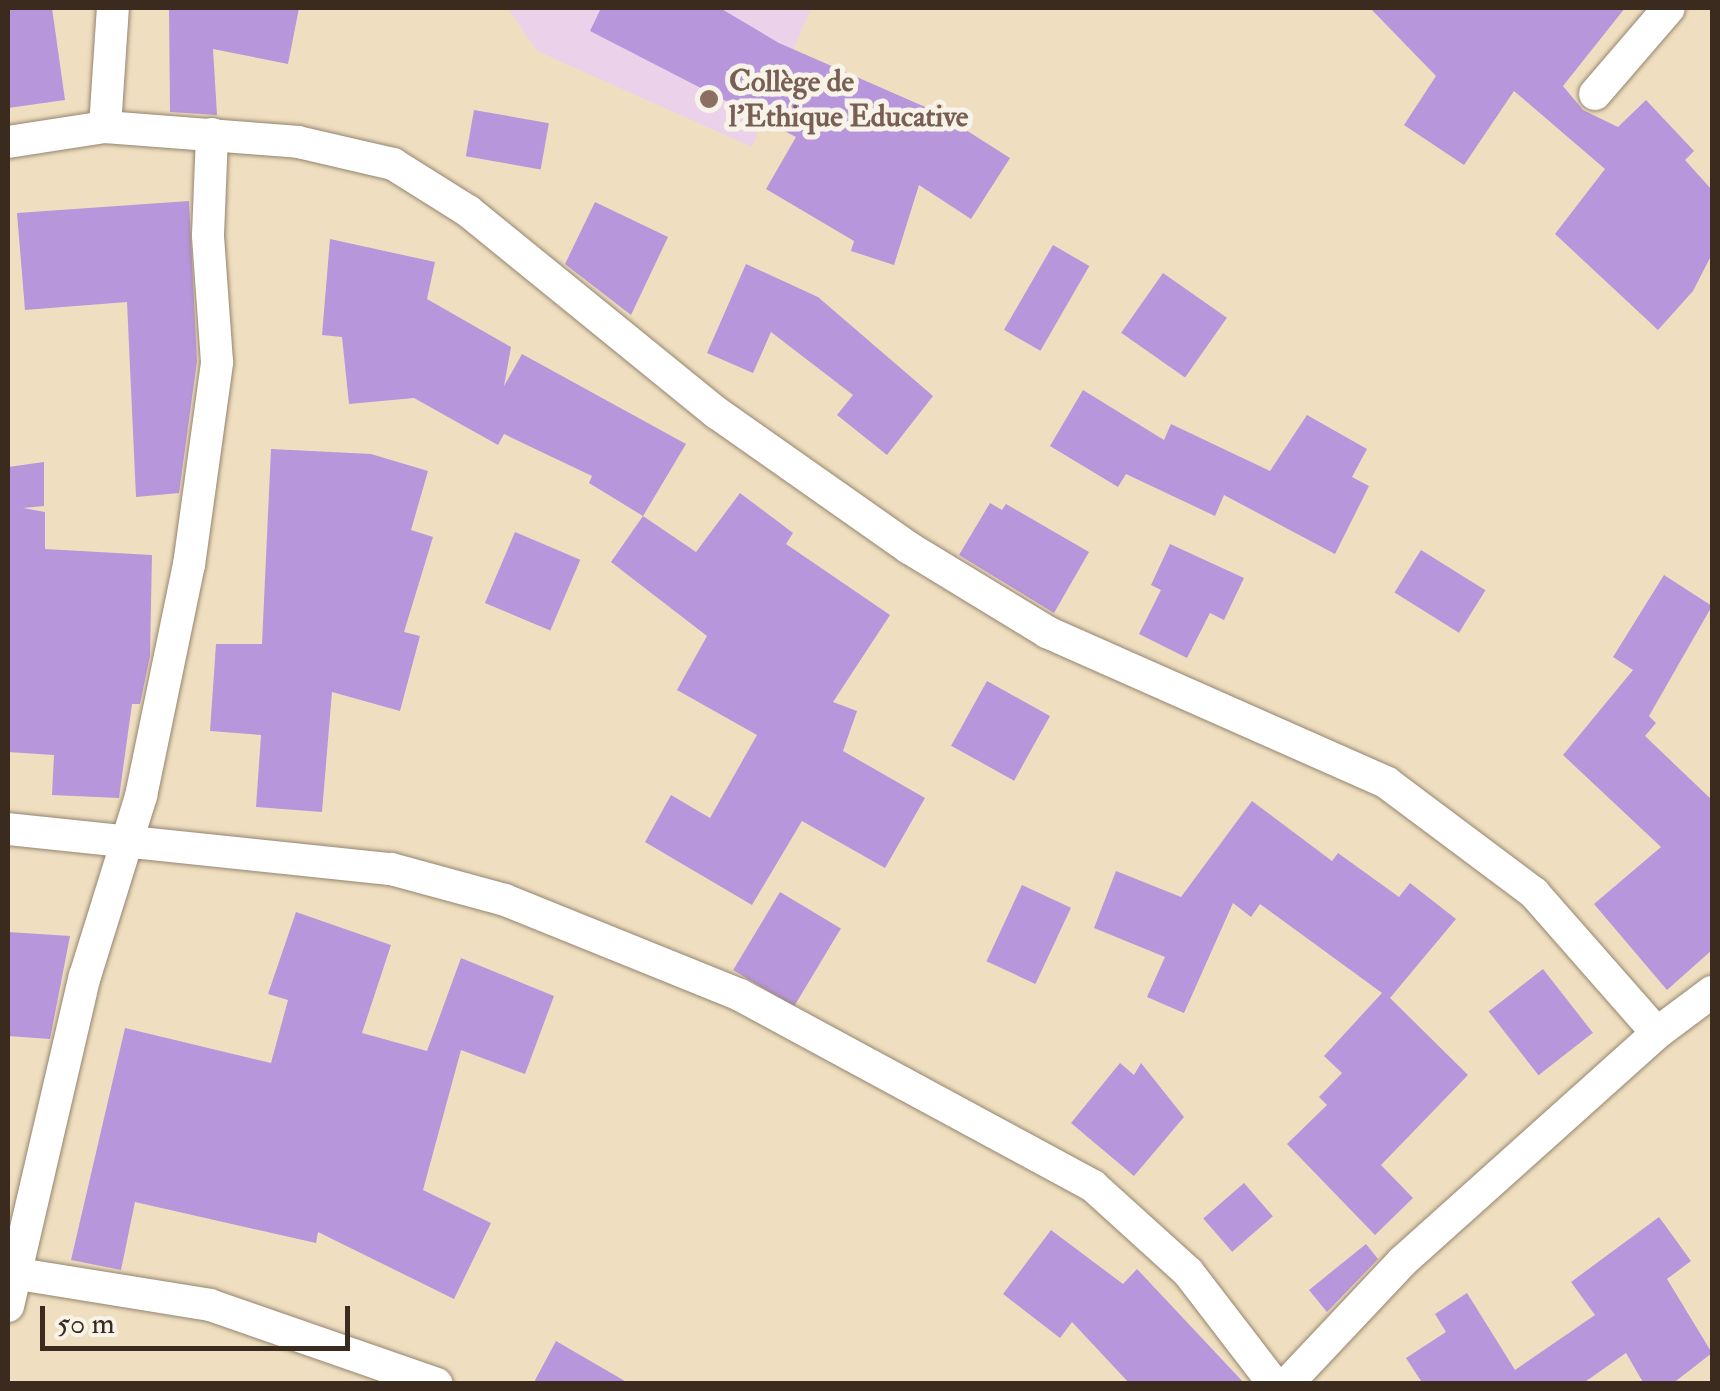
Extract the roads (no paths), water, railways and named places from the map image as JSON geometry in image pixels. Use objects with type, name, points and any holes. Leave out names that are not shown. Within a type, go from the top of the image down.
[{"type":"street","points":[[105,128],[113,8]]},
{"type":"street","points":[[1596,94],[1669,8]]},
{"type":"street","points":[[8,142],[105,128],[212,134],[298,142],[393,164],[468,211],[717,413],[909,548],[1047,632],[1387,782],[1534,893],[1657,1032]]},
{"type":"street","points":[[8,1306],[81,994],[130,840],[211,434],[217,362],[208,234],[212,134]]},
{"type":"street","points":[[8,829],[391,869],[504,900],[740,994],[1093,1186],[1188,1272],[1274,1384]]},
{"type":"street","points":[[1287,1384],[1404,1261],[1657,1032],[1712,992]]},
{"type":"street","points":[[18,1274],[210,1305],[437,1384]]},
{"type":"place","name":"Collège de l'Ethique Educative","points":[[709,99]]}]
